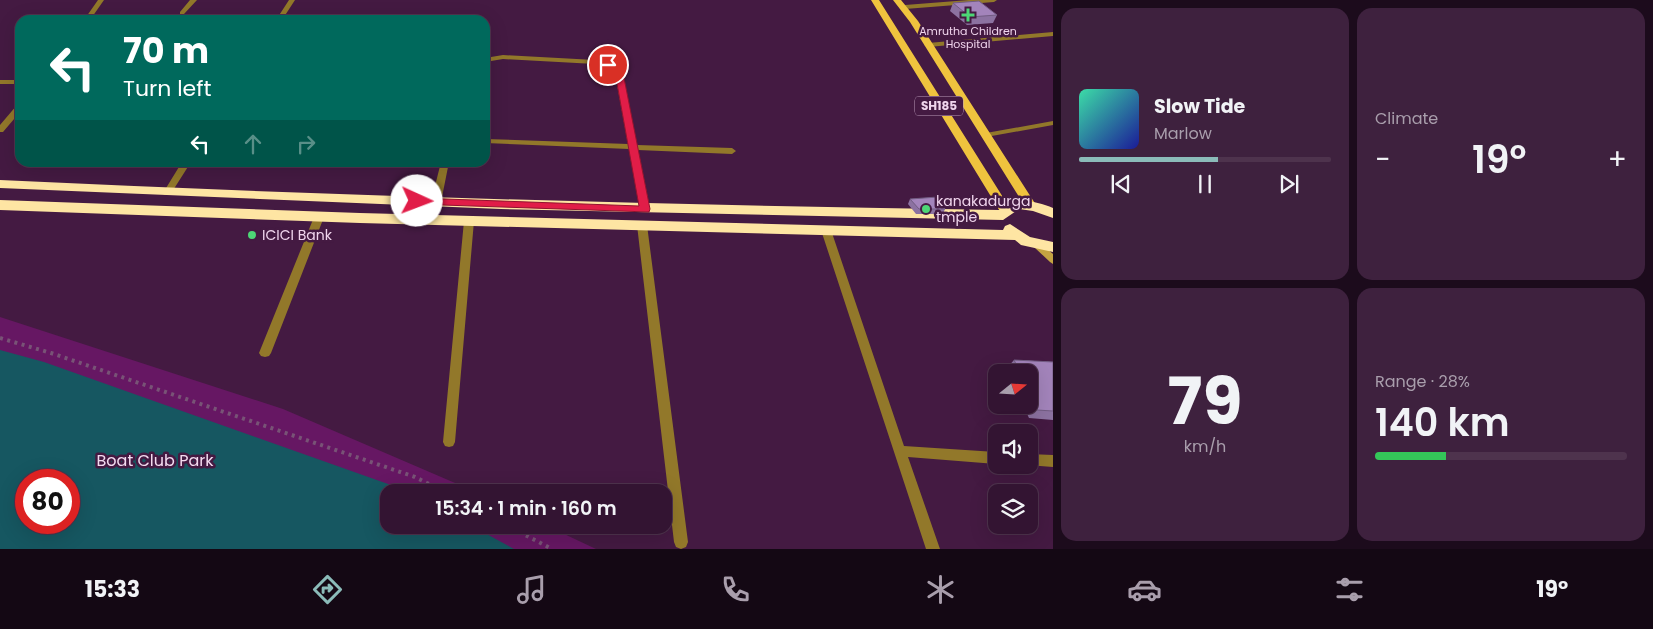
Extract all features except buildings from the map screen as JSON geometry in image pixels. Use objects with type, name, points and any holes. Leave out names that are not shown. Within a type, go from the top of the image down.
[{"type":"highway","points":[[0,184],[167,193],[645,209],[1004,213],[1011,206],[1030,205],[1053,214]]},
{"type":"highway","points":[[0,204],[319,217],[1016,235]]},
{"type":"highway","points":[[1004,213],[1006,225],[1016,235],[1037,245],[1053,247]]},
{"type":"main road","name":"SH185","points":[[875,0],[1004,213]]},
{"type":"main road","name":"SH185","points":[[901,4],[1030,205]]},
{"type":"main road","points":[[1037,245],[1053,260]]},
{"type":"street","points":[[90,15],[101,0]]},
{"type":"street","points":[[182,13],[194,0]]},
{"type":"street","points":[[282,15],[292,0]]},
{"type":"street","points":[[901,4],[994,0]]},
{"type":"street","points":[[928,45],[1053,34]]},
{"type":"street","points":[[490,59],[504,57],[595,62],[608,65],[616,71],[620,78],[645,209]]},
{"type":"street","points":[[0,82],[15,82]]},
{"type":"street","points":[[0,130],[15,113]]},
{"type":"street","points":[[986,135],[1053,123]]},
{"type":"street","points":[[490,141],[732,151]]},
{"type":"street","points":[[167,193],[184,167]]},
{"type":"street","points":[[436,202],[444,167]]},
{"type":"street","points":[[265,352],[319,217]]},
{"type":"street","points":[[449,442],[469,221]]},
{"type":"street","points":[[642,226],[681,542]]},
{"type":"street","points":[[826,230],[933,549]]},
{"type":"street","points":[[900,451],[988,457]]},
{"type":"street","points":[[1038,460],[1053,461]]},
{"type":"path","points":[[0,338],[51,353],[406,474],[428,484]]},
{"type":"path","points":[[523,534],[552,549]]},
{"type":"green space","name":"Boat Club Park","points":[[0,317],[283,409],[457,484],[380,484],[380,534],[564,534],[596,549],[0,549]]},
{"type":"shaded area","name":"Boat Club Park","points":[[0,350],[44,362],[387,484],[380,484],[380,534],[486,534],[514,549],[0,549]]},
{"type":"place","name":"Amrutha Children Hospital","points":[[968,15]]},
{"type":"place","name":"kanakadurga tmple","points":[[926,209]]},
{"type":"place","name":"ICICI Bank","points":[[252,235]]},
{"type":"route","points":[[417,201],[645,209],[620,78],[616,71],[608,65]]}]
